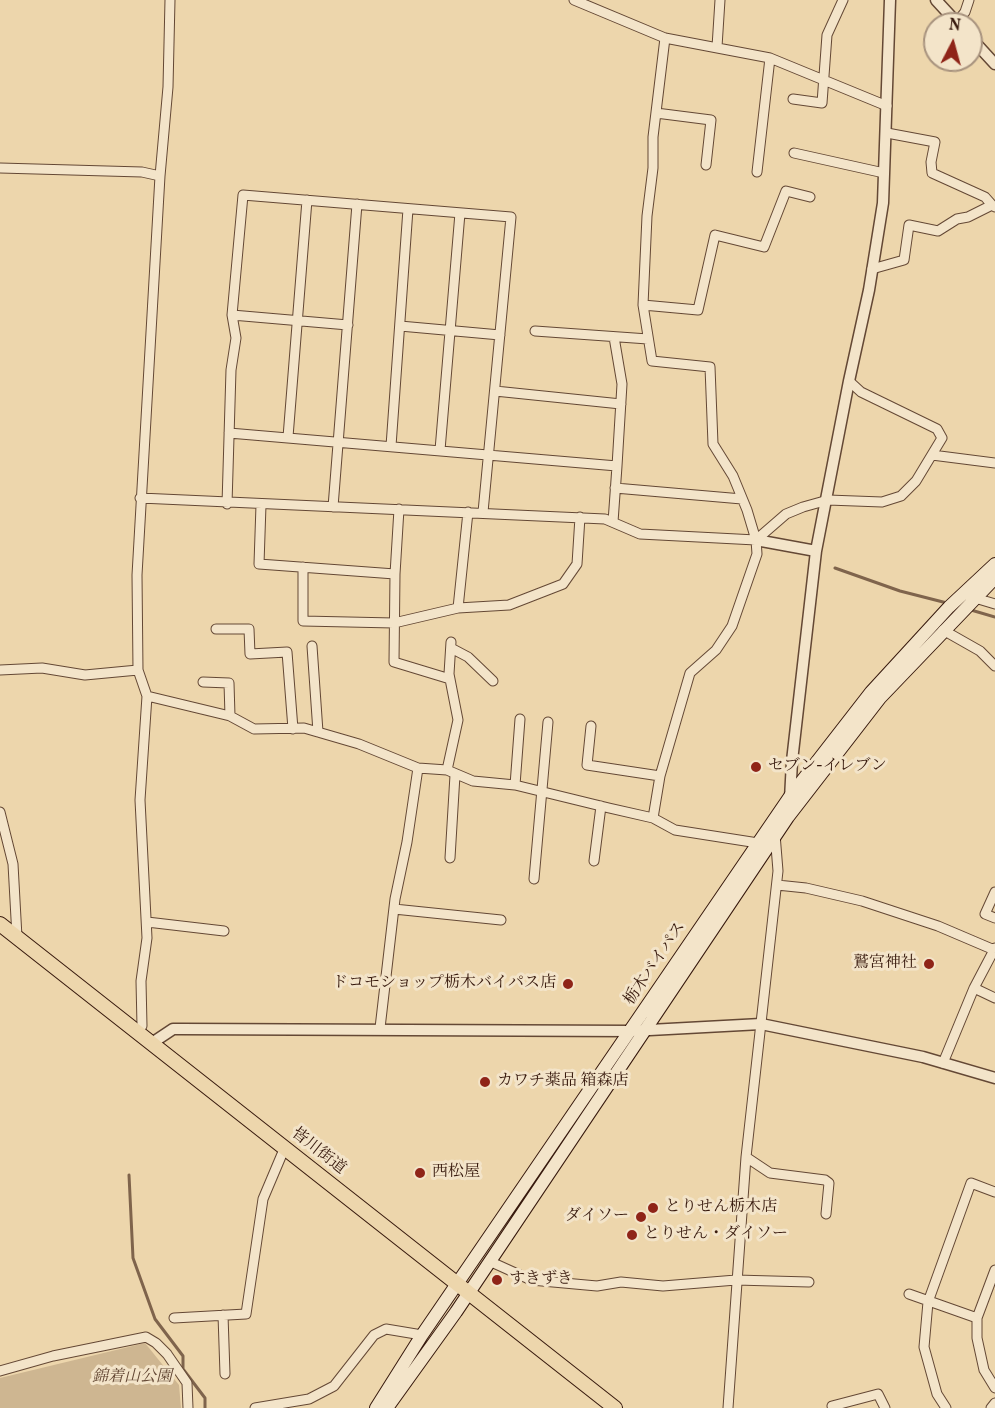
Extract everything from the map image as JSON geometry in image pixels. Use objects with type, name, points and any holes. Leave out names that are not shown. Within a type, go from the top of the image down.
[{"type":"main road","name":"栃木バイパス","points":[[387,1408],[463,1287],[631,1031],[791,795],[871,692],[949,607],[995,564]]},
{"type":"main road","name":"栃木バイパス","points":[[375,1408],[422,1335],[463,1287],[489,1262],[788,817],[880,698],[943,630],[995,579]]},
{"type":"main road","name":"皆川街道","points":[[0,924],[615,1408]]},
{"type":"street","points":[[137,1031],[142,1026],[141,981],[147,938],[140,800],[147,696],[138,670],[137,575],[160,176],[168,87],[170,0]]},
{"type":"street","points":[[573,0],[665,38],[770,58],[887,106]]},
{"type":"street","points":[[717,47],[720,0]]},
{"type":"street","points":[[793,99],[822,103],[827,35],[843,0]]},
{"type":"street","points":[[788,817],[792,761],[816,551],[828,500],[883,203],[890,0]]},
{"type":"street","points":[[936,0],[947,12]]},
{"type":"street","points":[[653,818],[660,776],[690,673],[716,650],[732,626],[757,554],[756,540],[733,476],[713,444],[710,367],[652,361],[648,339],[643,305],[647,216],[665,38]]},
{"type":"street","points":[[983,51],[995,64]]},
{"type":"street","points":[[757,172],[770,58]]},
{"type":"street","points":[[656,113],[711,120],[706,165]]},
{"type":"street","points":[[872,269],[904,260],[909,225],[938,231],[957,219],[968,217],[993,206],[985,198],[932,173],[931,162],[935,141],[887,133]]},
{"type":"street","points":[[794,153],[884,173]]},
{"type":"street","points":[[0,168],[141,172],[160,176]]},
{"type":"street","points":[[643,305],[698,310],[716,235],[764,248],[786,191],[810,197]]},
{"type":"street","points":[[227,504],[231,370],[236,338],[232,315],[243,195],[511,217],[483,512]]},
{"type":"street","points":[[288,437],[308,200]]},
{"type":"street","points":[[333,507],[340,442],[357,204]]},
{"type":"street","points":[[391,446],[408,208]]},
{"type":"street","points":[[440,450],[460,213]]},
{"type":"street","points":[[232,315],[348,325]]},
{"type":"street","points":[[400,326],[500,335]]},
{"type":"street","points":[[535,331],[648,339]]},
{"type":"street","points":[[613,522],[622,384],[614,337]]},
{"type":"street","points":[[756,540],[786,514],[828,500],[882,502],[901,496],[916,481],[942,438],[937,429],[861,392],[849,381]]},
{"type":"street","points":[[495,391],[621,404]]},
{"type":"street","points":[[230,433],[617,466]]},
{"type":"street","points":[[932,455],[995,463]]},
{"type":"street","points":[[615,488],[742,499]]},
{"type":"street","points":[[140,498],[227,504],[580,517],[605,519],[640,534],[756,540],[816,551]]},
{"type":"street","points":[[261,505],[259,564],[395,574]]},
{"type":"street","points":[[399,509],[395,574],[394,662],[450,679]]},
{"type":"street","points":[[458,608],[468,512]]},
{"type":"street","points":[[303,567],[303,621],[394,623],[458,608],[509,605],[563,584],[577,564],[580,517]]},
{"type":"street","points":[[975,598],[995,604]]},
{"type":"street","points":[[216,629],[249,629],[250,654],[287,652],[293,729]]},
{"type":"street","points":[[943,630],[980,651],[995,666]]},
{"type":"street","points":[[450,858],[451,772],[458,720],[450,679],[451,645],[468,657],[493,681]]},
{"type":"street","points":[[312,646],[318,732]]},
{"type":"street","points":[[0,670],[42,668],[84,675],[138,670]]},
{"type":"street","points":[[203,682],[229,683],[230,716]]},
{"type":"street","points":[[147,696],[230,716],[254,729],[293,729],[318,732],[358,744],[418,768],[451,772],[473,781],[515,785],[653,818],[675,830],[758,843]]},
{"type":"street","points":[[515,785],[520,718]]},
{"type":"street","points":[[534,879],[548,722]]},
{"type":"street","points":[[591,726],[587,765],[660,776]]},
{"type":"street","points":[[380,1028],[394,909],[418,768]]},
{"type":"street","points":[[594,861],[601,806]]},
{"type":"street","points":[[0,812],[14,864],[17,937]]},
{"type":"street","points":[[728,1408],[746,1157],[777,885],[778,860],[772,823]]},
{"type":"street","points":[[777,885],[862,902],[938,926],[994,949],[974,988],[943,1063]]},
{"type":"street","points":[[995,892],[985,914],[995,918]]},
{"type":"street","points":[[394,909],[501,920]]},
{"type":"street","points":[[147,922],[224,931]]},
{"type":"street","points":[[974,988],[995,998]]},
{"type":"street","points":[[152,1043],[172,1029],[380,1028],[631,1031],[761,1024],[943,1063],[994,1077]]},
{"type":"street","points":[[174,1318],[246,1314],[263,1198],[285,1147]]},
{"type":"street","points":[[746,1157],[770,1173],[825,1180],[829,1183],[826,1214]]},
{"type":"street","points":[[946,1408],[937,1394],[924,1347],[928,1302],[971,1183],[995,1192]]},
{"type":"street","points":[[489,1262],[531,1280],[561,1284],[597,1286],[621,1282],[663,1286],[736,1280],[809,1282]]},
{"type":"street","points":[[995,1270],[977,1318],[977,1338],[984,1370],[995,1388]]},
{"type":"street","points":[[909,1294],[977,1318]]},
{"type":"street","points":[[223,1315],[225,1374]]},
{"type":"street","points":[[255,1408],[309,1400],[334,1386],[374,1335],[386,1329],[422,1335]]},
{"type":"street","points":[[0,1371],[53,1356],[146,1337],[167,1354],[187,1383],[188,1408]]},
{"type":"street","points":[[833,1408],[832,1406],[878,1394],[885,1408]]},
{"type":"street","points":[[991,1408],[995,1403]]},
{"type":"green space","name":"錦着山公園","points":[[145,1343],[179,1385],[181,1408],[0,1408],[0,1378]]},
{"type":"waterway","points":[[835,568],[900,591],[947,603]]},
{"type":"waterway","points":[[971,610],[995,617]]},
{"type":"waterway","points":[[129,1175],[133,1258],[155,1319],[183,1356],[183,1369],[205,1398],[205,1408]]},
{"type":"place","name":"セブン-イレブン","points":[[756,767]]},
{"type":"place","name":"鷲宮神社","points":[[929,964]]},
{"type":"place","name":"ドコモショップ栃木バイパス店","points":[[568,984]]},
{"type":"place","name":"カワチ薬品 箱森店","points":[[485,1082]]},
{"type":"place","name":"西松屋","points":[[420,1173]]},
{"type":"place","name":"とりせん栃木店","points":[[653,1208]]},
{"type":"place","name":"ダイソー","points":[[641,1217]]},
{"type":"place","name":"とりせん・ダイソー","points":[[632,1235]]},
{"type":"place","name":"すきずき","points":[[497,1280]]}]
